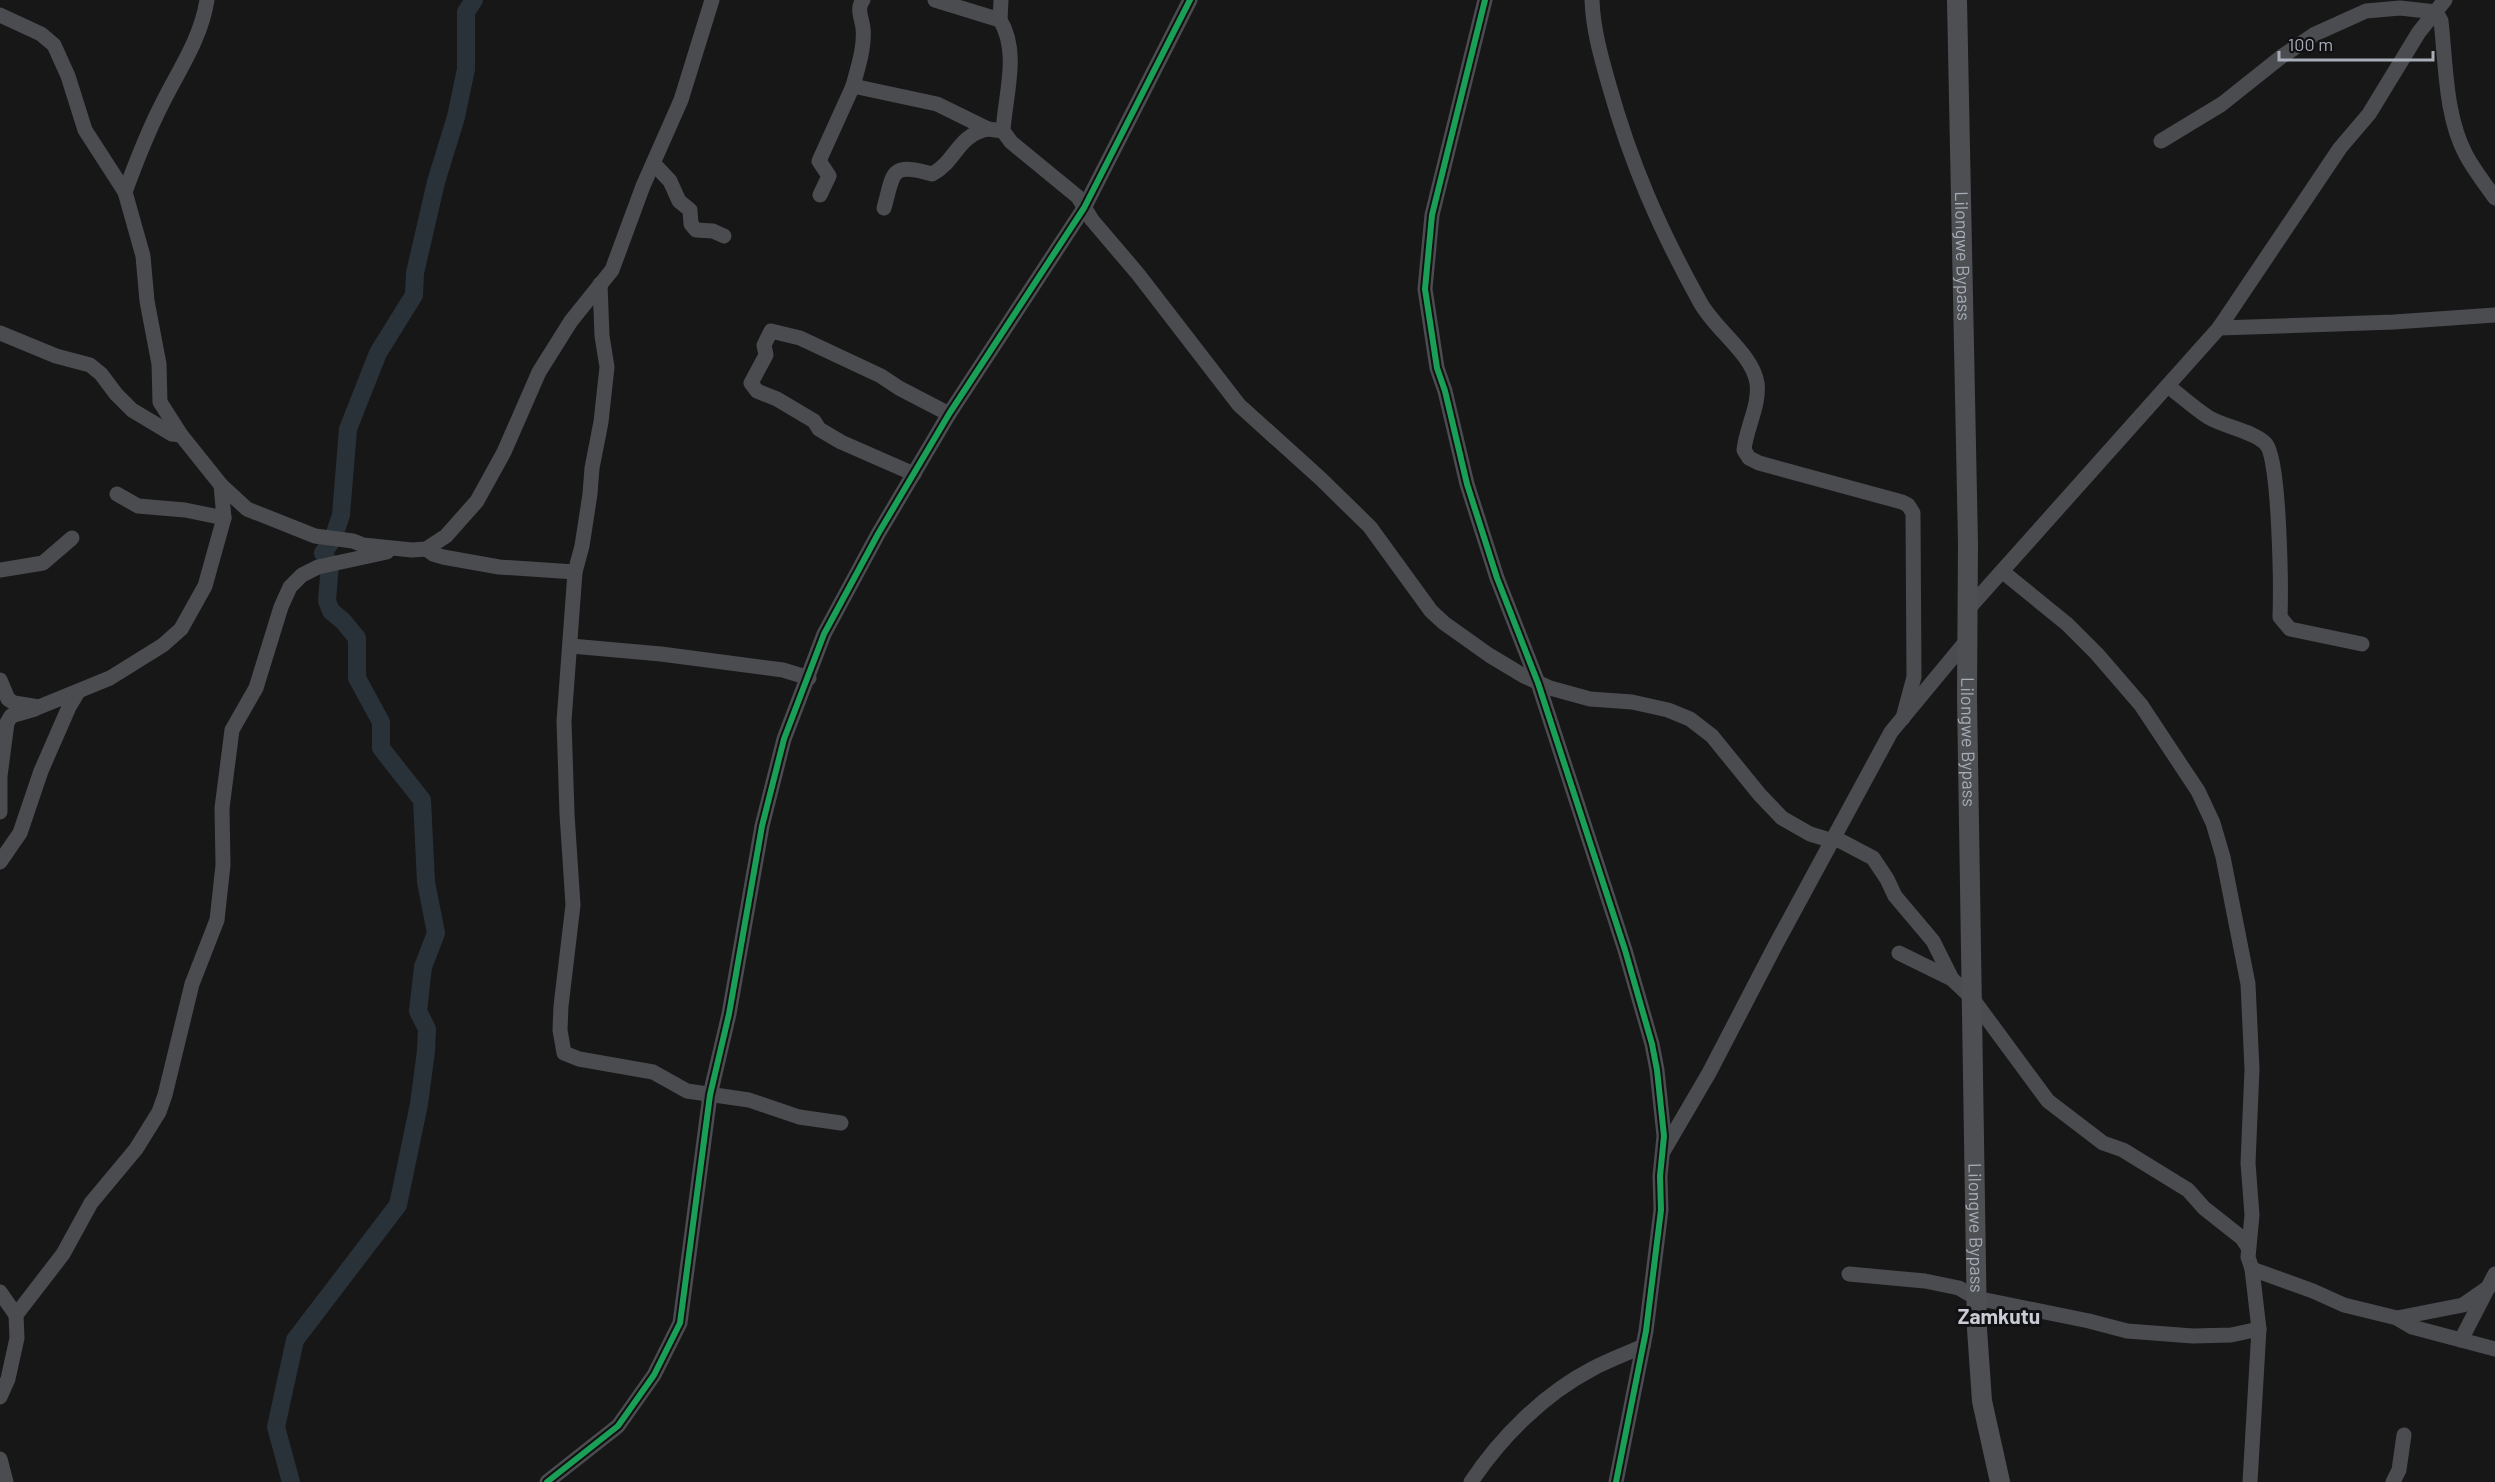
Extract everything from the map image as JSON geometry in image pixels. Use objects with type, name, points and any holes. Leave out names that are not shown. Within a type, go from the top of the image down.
[{"type":"main road","name":"Lilongwe Bypass","points":[[1957,0],[1969,609],[1976,1298],[1982,1401],[2000,1482]]},
{"type":"street","points":[[125,192],[159,110],[195,41],[203,22],[207,0]]},
{"type":"street","points":[[0,15],[41,34],[54,45],[68,76],[85,130],[125,192],[143,256],[147,301],[159,364],[160,402],[181,435],[221,485],[248,509],[315,536],[397,549],[426,549],[446,536],[477,501],[504,452],[539,372],[571,321],[612,270],[643,186],[681,100],[712,0]]},
{"type":"street","points":[[820,195],[829,176],[819,161],[853,86],[863,43],[860,4],[863,0]]},
{"type":"street","points":[[935,0],[1000,20]]},
{"type":"street","points":[[996,130],[1011,71],[1005,28],[1000,20],[1000,0]]},
{"type":"street","points":[[547,1482],[618,1426],[654,1375],[680,1323],[710,1095],[729,1014],[766,806],[784,739],[824,634],[949,414],[1084,208],[1190,0]]},
{"type":"street","points":[[1485,0],[1432,215],[1425,289],[1437,368],[1445,391],[1467,484],[1497,578],[1538,683],[1625,950],[1652,1044],[1660,1095],[1663,1150],[1660,1176],[1661,1210],[1643,1346],[1616,1482]]},
{"type":"street","points":[[1592,0],[1597,45],[1623,137],[1647,198],[1701,304],[1722,333],[1752,367],[1757,385],[1756,401],[1744,450],[1749,458],[1759,463],[1902,502],[1908,505],[1913,513],[1914,677],[1903,718]]},
{"type":"street","points":[[2162,141],[2222,104],[2281,57],[2364,4],[2400,8],[2441,6]]},
{"type":"street","points":[[1969,609],[2219,328],[2340,148],[2369,114],[2419,32],[2441,6]]},
{"type":"street","points":[[2441,6],[2449,89],[2457,133],[2465,154],[2495,198]]},
{"type":"street","points":[[853,86],[937,104],[996,130],[1064,183],[1078,197],[1084,208],[1239,405],[1370,527],[1431,611],[1444,623],[1489,655],[1538,683],[1590,699],[1632,702],[1679,713],[1712,736],[1782,818],[1810,834],[1834,839],[1873,858],[1895,896],[1933,941],[1952,979],[1972,999],[2048,1101],[2103,1143],[2123,1150],[2188,1190],[2205,1208],[2242,1238],[2248,1247]]},
{"type":"street","points":[[884,208],[890,180],[894,173],[900,169],[911,168],[932,174],[940,170],[962,141],[976,132],[996,130]]},
{"type":"street","points":[[654,164],[670,181],[679,201],[690,210],[691,224],[696,230],[712,231],[724,236]]},
{"type":"street","points":[[600,284],[602,336],[607,367],[582,546],[575,572],[564,721],[573,905],[561,1006],[561,1044],[564,1053],[579,1059],[653,1072],[687,1091],[750,1100],[799,1117],[841,1123]]},
{"type":"street","points":[[2219,328],[2394,322],[2495,315]]},
{"type":"street","points":[[914,474],[840,441],[819,429],[814,421],[777,399],[757,391],[751,383],[766,356],[764,345],[771,331],[800,338],[881,376],[949,414]]},
{"type":"street","points":[[0,333],[56,356],[90,365],[102,374],[116,394],[132,410],[172,434],[181,435]]},
{"type":"street","points":[[2168,386],[2209,418],[2261,440],[2270,450],[2277,505],[2281,583],[2280,617],[2290,629],[2362,644]]},
{"type":"street","points":[[0,812],[0,776],[6,723],[11,716],[78,692],[134,664],[163,645],[181,628],[195,608],[205,586],[225,518],[221,485]]},
{"type":"street","points":[[117,495],[138,506],[185,510],[225,518]]},
{"type":"street","points":[[0,570],[43,563],[72,538]]},
{"type":"street","points":[[16,1315],[63,1254],[91,1203],[136,1149],[162,1103],[192,984],[217,920],[223,865],[222,808],[232,730],[256,688],[281,606],[290,587],[302,575],[318,567],[397,549]]},
{"type":"street","points":[[426,549],[443,557],[499,567],[575,572]]},
{"type":"street","points":[[2002,572],[2067,624],[2097,654],[2141,705],[2198,791],[2213,823],[2236,912],[2248,984],[2252,1070],[2248,1163],[2252,1215],[2248,1257],[2252,1269],[2259,1329],[2250,1482]]},
{"type":"street","points":[[1663,1150],[1709,1073],[1891,732],[1968,639]]},
{"type":"street","points":[[571,646],[661,654],[783,670],[809,678]]},
{"type":"street","points":[[0,680],[8,699],[14,703],[39,707]]},
{"type":"street","points":[[0,862],[20,833],[40,771],[69,706],[78,692]]},
{"type":"street","points":[[1899,953],[1952,979]]},
{"type":"street","points":[[2252,1269],[2344,1305],[2397,1318],[2412,1327],[2495,1349]]},
{"type":"street","points":[[1849,1274],[1959,1287],[1976,1298],[2089,1321],[2127,1332],[2193,1336],[2231,1335],[2259,1329]]},
{"type":"street","points":[[2397,1318],[2463,1305],[2492,1281]]},
{"type":"street","points":[[2461,1340],[2492,1281]]},
{"type":"street","points":[[0,1396],[8,1379],[17,1338],[16,1315],[1,1294]]},
{"type":"street","points":[[1471,1482],[1490,1455],[1538,1406],[1592,1369],[1643,1346]]},
{"type":"street","points":[[2393,1482],[2399,1470],[2404,1435]]},
{"type":"waterway","points":[[291,1482],[276,1427],[295,1340],[398,1205],[419,1104],[426,1051],[427,1029],[418,1011],[423,967],[436,933],[426,882],[422,800],[381,748],[381,722],[357,678],[357,638],[331,611],[327,601],[330,564],[323,553],[333,539],[341,515],[348,429],[378,353],[414,295],[415,273],[436,182],[456,117],[466,69],[466,12],[474,0]]},
{"type":"cycle path","points":[[547,1482],[618,1426],[654,1375],[680,1323],[710,1095],[729,1014],[762,826],[784,739],[824,634],[878,534],[949,414],[1084,208],[1190,0]]},
{"type":"cycle path","points":[[1485,0],[1432,215],[1425,289],[1437,368],[1445,391],[1467,484],[1497,578],[1538,683],[1625,950],[1652,1044],[1657,1070],[1664,1136],[1660,1176],[1661,1210],[1646,1331],[1616,1482]]},
{"type":"district","name":"Zamkutu","points":[[1999,1317]]}]
